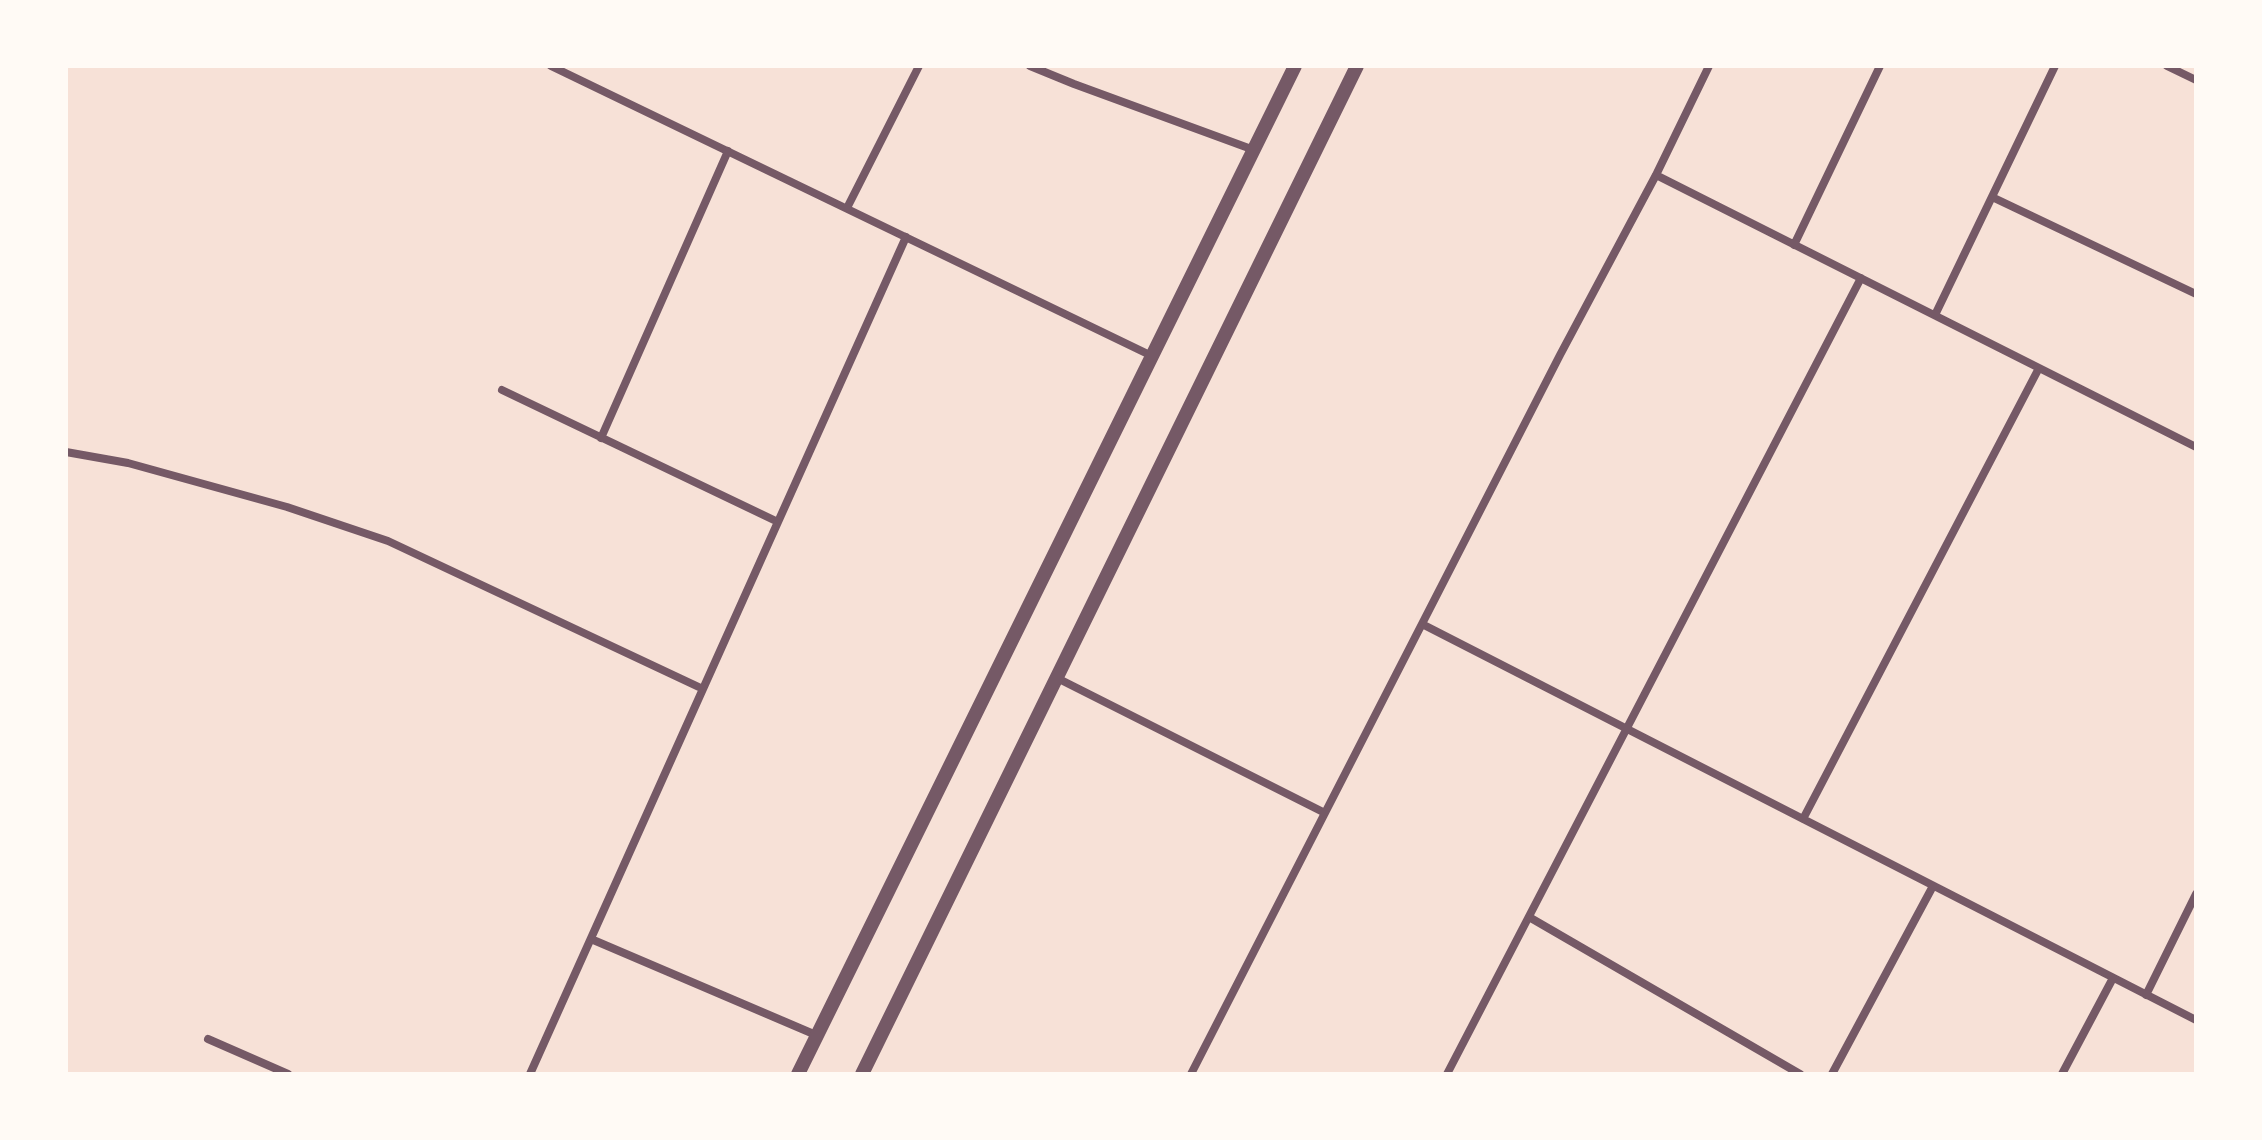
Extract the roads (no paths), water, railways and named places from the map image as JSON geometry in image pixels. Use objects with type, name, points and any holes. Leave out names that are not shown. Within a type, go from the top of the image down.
[{"type":"street","points":[[551,66],[1152,356]]},
{"type":"street","points":[[847,208],[919,66]]},
{"type":"street","points":[[1030,66],[1254,150]]},
{"type":"street","points":[[798,1074],[1295,66]]},
{"type":"street","points":[[862,1074],[1357,66]]},
{"type":"street","points":[[1191,1074],[1656,175],[1709,66]]},
{"type":"street","points":[[1794,245],[1880,66]]},
{"type":"street","points":[[1935,315],[2055,66]]},
{"type":"street","points":[[2167,66],[2196,80]]},
{"type":"street","points":[[601,438],[728,151]]},
{"type":"street","points":[[1656,175],[2196,447]]},
{"type":"street","points":[[1992,197],[2196,294]]},
{"type":"street","points":[[530,1074],[906,237]]},
{"type":"street","points":[[1447,1074],[1861,278]]},
{"type":"street","points":[[1803,819],[2039,368]]},
{"type":"street","points":[[502,390],[778,522]]},
{"type":"street","points":[[66,452],[143,467],[287,507],[388,541],[703,689]]},
{"type":"street","points":[[1422,624],[2196,1020]]},
{"type":"street","points":[[1057,678],[1325,813]]},
{"type":"street","points":[[1832,1074],[1933,886]]},
{"type":"street","points":[[2146,995],[2196,894]]},
{"type":"street","points":[[1529,917],[1800,1074]]},
{"type":"street","points":[[591,939],[816,1035]]},
{"type":"street","points":[[2062,1074],[2113,978]]},
{"type":"street","points":[[208,1039],[288,1074]]}]
